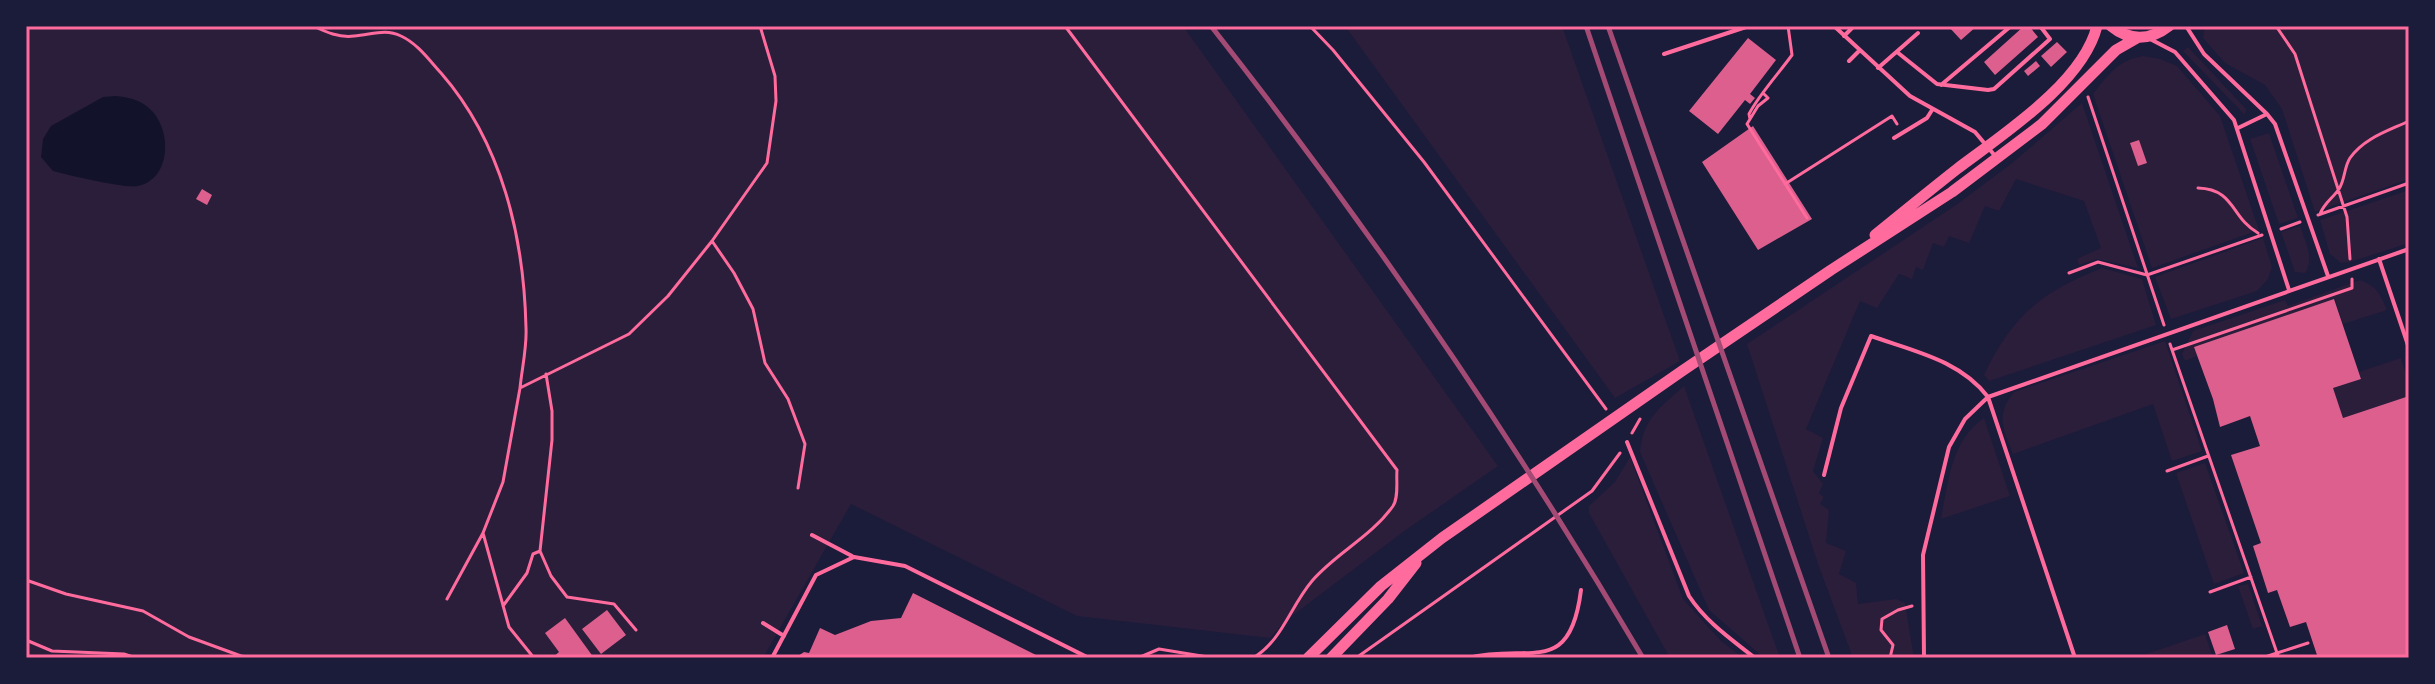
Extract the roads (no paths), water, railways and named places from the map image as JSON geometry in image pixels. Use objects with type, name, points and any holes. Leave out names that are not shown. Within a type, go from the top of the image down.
[{"type":"main road","points":[[1831,270],[2065,80],[2089,51],[2097,26]]},
{"type":"main road","points":[[2111,26],[2120,33],[2140,38]]},
{"type":"main road","points":[[1308,658],[1381,586],[1428,549],[1682,371],[1998,159],[2065,104],[2116,50],[2140,38],[2155,35],[2169,26]]},
{"type":"main road","points":[[1331,658],[1376,612],[1428,549]]},
{"type":"lane","points":[[1664,54],[1749,26]]},
{"type":"lane","points":[[1834,26],[1910,96],[1975,132],[1998,159]]},
{"type":"lane","points":[[1844,36],[1854,26]]},
{"type":"lane","points":[[1941,85],[2011,26]]},
{"type":"lane","points":[[1897,52],[1933,82],[1994,89],[2050,39],[2040,26]]},
{"type":"lane","points":[[2186,26],[2204,54],[2267,114],[2280,136],[2328,276]]},
{"type":"lane","points":[[1878,68],[1918,33]]},
{"type":"lane","points":[[2140,38],[2160,42],[2175,52],[2229,112],[2238,128],[2289,290]]},
{"type":"lane","points":[[1849,61],[1860,50]]},
{"type":"lane","points":[[1894,138],[1927,118],[1932,110]]},
{"type":"lane","points":[[2238,128],[2267,114]]},
{"type":"lane","points":[[1924,658],[1923,555],[1949,447],[1965,419],[1988,397],[2409,249]]},
{"type":"lane","points":[[2379,259],[2409,348]]},
{"type":"lane","points":[[1824,475],[1841,408],[1871,336],[1949,364],[1977,383],[1988,397],[2075,658]]},
{"type":"lane","points":[[1627,442],[1696,608],[1719,631],[1755,658]]},
{"type":"lane","points":[[812,535],[854,557],[905,566],[1089,658]]},
{"type":"lane","points":[[772,658],[816,575],[854,557]]},
{"type":"lane","points":[[1468,658],[1490,654],[1543,653],[1554,648],[1575,626],[1581,590]]},
{"type":"lane","points":[[763,623],[784,636]]},
{"type":"railway","points":[[1211,26],[1327,178],[1438,334],[1543,494],[1643,658]]},
{"type":"railway","points":[[1586,26],[1800,658]]},
{"type":"railway","points":[[1608,26],[1829,658]]}]
